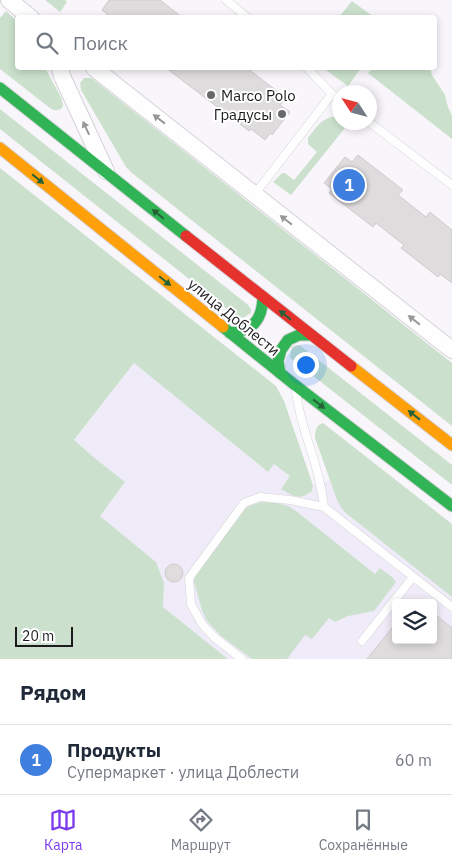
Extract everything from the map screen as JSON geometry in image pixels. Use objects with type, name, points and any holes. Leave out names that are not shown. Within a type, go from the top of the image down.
[{"type":"main road","points":[[0,88],[452,445]]},
{"type":"main road","name":"улица Доблести","points":[[0,148],[230,334],[452,506]]},
{"type":"main road","points":[[230,334],[241,332],[251,327],[259,319],[263,308],[263,297]]},
{"type":"main road","points":[[280,373],[278,361],[281,350],[288,340],[299,335],[311,335]]},
{"type":"street","points":[[9,0],[27,15]]},
{"type":"street","points":[[60,70],[107,173]]},
{"type":"street","points":[[97,70],[452,350]]},
{"type":"lane","points":[[226,0],[244,15]]},
{"type":"lane","points":[[254,195],[332,94],[309,70]]},
{"type":"lane","points":[[377,128],[452,186]]},
{"type":"lane","points":[[295,385],[298,407],[320,483],[324,507]]},
{"type":"lane","points":[[242,659],[214,637],[202,624],[191,604],[189,578],[244,503],[260,497],[290,500],[324,507],[452,607]]},
{"type":"lane","points":[[362,641],[413,576]]},
{"type":"shaded area","points":[[134,363],[268,472],[274,464],[290,476],[281,489],[312,491],[313,485],[330,480],[337,500],[347,514],[452,597],[452,659],[228,659],[163,607],[164,583],[156,562],[100,516],[97,460],[74,441]]},
{"type":"green space","points":[[45,0],[65,0],[67,2],[60,12]]},
{"type":"green space","points":[[352,1],[371,15],[341,15]]},
{"type":"green space","points":[[6,11],[15,19],[15,70],[46,70],[61,97],[62,108],[54,110],[50,108],[0,69],[0,18]]},
{"type":"green space","points":[[326,70],[360,70],[349,85],[347,85]]},
{"type":"green space","points":[[371,70],[431,70],[445,95],[452,116],[452,139],[368,73]]},
{"type":"green space","points":[[84,78],[94,80],[452,363],[452,426],[132,173],[126,167],[81,90],[80,83]]},
{"type":"green space","points":[[0,109],[247,304],[251,309],[251,313],[243,318],[237,317],[0,129]]},
{"type":"green space","points":[[332,117],[332,130],[343,130],[291,195],[273,182],[282,173],[285,173],[294,180],[317,152],[308,144],[308,138],[328,118]]},
{"type":"green space","points":[[0,168],[276,386],[284,401],[313,485],[312,491],[300,497],[281,489],[290,476],[274,464],[268,472],[134,363],[74,440],[125,482],[100,516],[156,562],[164,583],[163,607],[228,659],[0,659]]},
{"type":"green space","points":[[299,345],[452,465],[452,485],[290,358],[292,346]]},
{"type":"green space","points":[[323,423],[452,524],[452,597],[342,509],[315,438],[316,429]]},
{"type":"green space","points":[[262,502],[288,506],[375,574],[380,568],[396,582],[374,611],[348,616],[335,622],[329,618],[312,639],[305,635],[287,659],[252,659],[221,636],[207,621],[194,582],[195,575],[243,510],[251,505]]},
{"type":"building","points":[[109,0],[160,0],[179,15],[108,15],[102,10]]},
{"type":"building","points":[[169,70],[250,70],[286,98],[280,105],[290,112],[272,135],[270,133],[265,140],[251,129],[249,131]]},
{"type":"building","points":[[358,155],[403,190],[398,195],[426,217],[430,212],[452,230],[452,283],[440,274],[438,277],[401,248],[404,245],[376,223],[373,227],[329,193],[332,189],[324,183],[345,157],[352,162]]},
{"type":"building","points":[[174,564],[180,567],[183,573],[180,579],[174,582],[168,579],[165,573],[168,567]]},
{"type":"building","points":[[437,616],[452,628],[452,659],[367,659],[392,628],[392,644],[437,644]]},
{"type":"traffic: fast","points":[[0,88],[186,236]]},
{"type":"traffic: fast","points":[[230,333],[238,332],[255,323],[261,312],[263,297]]},
{"type":"traffic: fast","points":[[223,327],[452,506]]},
{"type":"traffic: fast","points":[[280,373],[278,361],[281,350],[288,340],[299,335],[311,335]]},
{"type":"traffic: slow","points":[[0,148],[223,327]]},
{"type":"traffic: slow","points":[[351,366],[452,445]]},
{"type":"traffic: jam","points":[[186,236],[351,366]]},
{"type":"place","name":"Marco Polo","points":[[211,95]]},
{"type":"place","name":"Градусы","points":[[282,114]]},
{"type":"place","name":"Продукты","points":[[349,185]]}]
